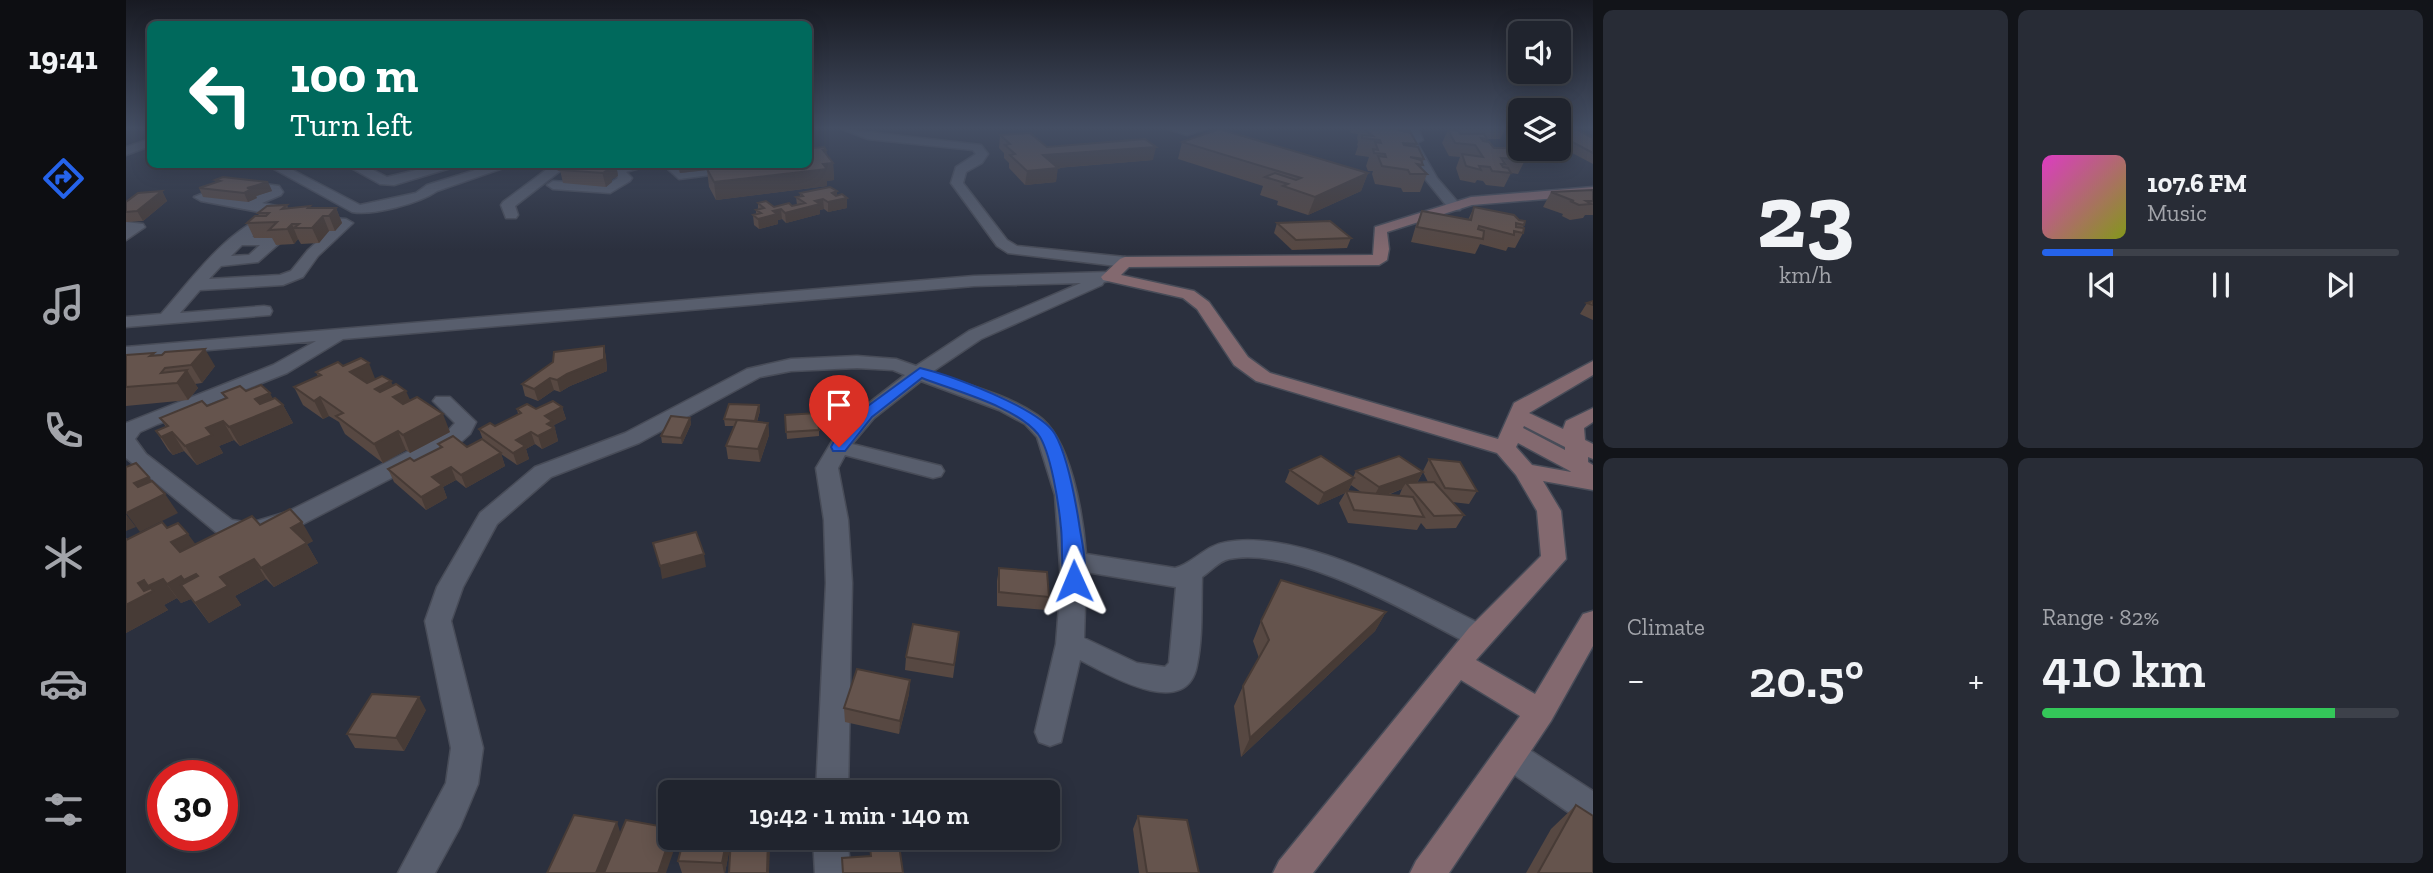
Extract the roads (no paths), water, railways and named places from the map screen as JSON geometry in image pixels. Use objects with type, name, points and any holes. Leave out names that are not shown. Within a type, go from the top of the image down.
[{"type":"street","points":[[282,170],[357,209],[368,209],[421,196],[432,188],[491,170]]},
{"type":"street","points":[[362,170],[385,181],[394,181],[436,170]]},
{"type":"street","points":[[511,215],[508,205],[555,170]]},
{"type":"street","points":[[553,185],[610,189],[625,178],[618,170]]},
{"type":"street","points":[[674,170],[679,175],[720,170]]},
{"type":"street","points":[[960,170],[957,183],[1002,243],[1013,250],[1117,270],[1188,294],[1203,306],[1241,361],[1264,377],[1376,412],[1512,432],[1587,468]]},
{"type":"street","points":[[1426,170],[1432,181],[1455,206]]},
{"type":"street","points":[[126,352],[1117,270],[1379,261],[1382,249],[1380,230],[1471,201],[1593,191]]},
{"type":"street","points":[[250,204],[276,210],[278,217]]},
{"type":"street","points":[[166,319],[195,285],[219,261],[267,220],[278,217],[346,223],[313,253],[297,274],[283,280],[195,285]]},
{"type":"street","points":[[126,226],[138,227],[126,236]]},
{"type":"street","points":[[219,261],[253,259],[275,242],[240,242]]},
{"type":"street","points":[[832,780],[839,583],[836,520],[827,468],[839,447],[867,414],[920,372],[975,335],[1117,270]]},
{"type":"street","points":[[126,323],[264,311]]},
{"type":"street","points":[[346,333],[280,369],[134,428],[126,439],[138,459],[225,527],[250,531],[295,518],[463,430],[466,422],[443,401]]},
{"type":"street","points":[[416,873],[448,816],[462,784],[467,748],[438,621],[450,587],[488,519],[543,472],[632,438],[754,373],[791,365],[857,362],[896,365],[1006,406],[1032,420],[1047,435],[1066,495],[1073,561],[1069,644],[1051,732]]},
{"type":"street","points":[[1292,873],[1479,636],[1554,559],[1549,511],[1525,471],[1512,432],[1521,407],[1593,368]]},
{"type":"street","points":[[1587,468],[1573,425],[1593,414]]},
{"type":"street","points":[[839,447],[933,471]]},
{"type":"street","points":[[1525,471],[1587,468]]},
{"type":"street","points":[[1073,561],[1175,578],[1190,573],[1210,555],[1230,550],[1293,557],[1354,576],[1479,636]]},
{"type":"street","points":[[1069,644],[1088,650],[1118,670],[1149,680],[1172,679],[1184,667],[1190,573]]},
{"type":"street","points":[[1428,873],[1540,712],[1593,622]]},
{"type":"street","points":[[1457,663],[1540,712]]},
{"type":"street","points":[[1511,755],[1593,810]]},
{"type":"street","points":[[831,850],[833,873]]}]
